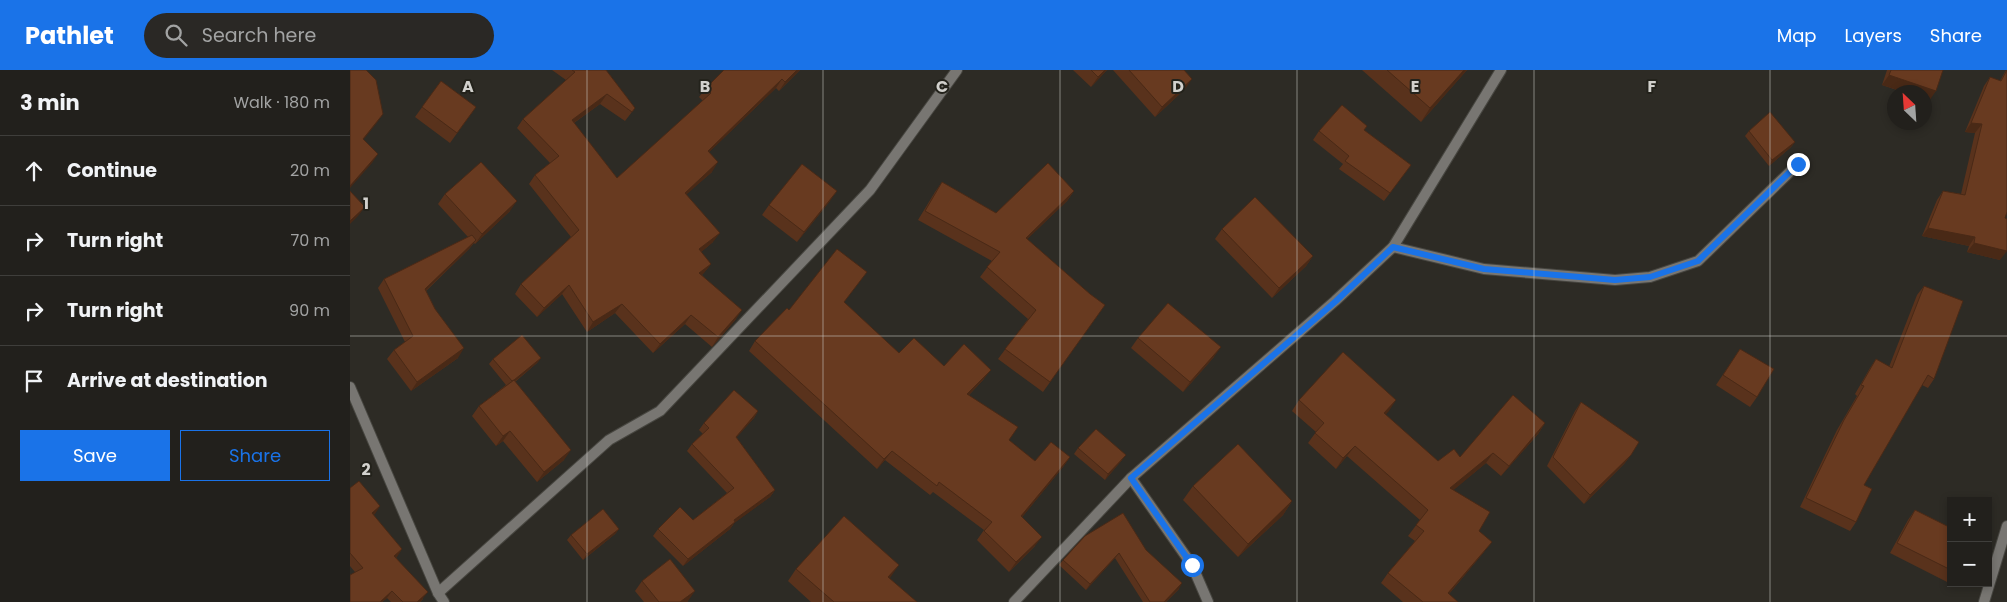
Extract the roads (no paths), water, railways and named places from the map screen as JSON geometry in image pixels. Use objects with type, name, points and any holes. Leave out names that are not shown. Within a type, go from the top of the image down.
[{"type":"street","points":[[438,592],[610,440],[660,411],[870,190],[957,70]]},
{"type":"street","points":[[1014,602],[1131,478],[1336,301],[1393,247],[1501,70]]},
{"type":"street","points":[[1393,247],[1484,269],[1615,280],[1650,277],[1698,261],[1798,164]]},
{"type":"street","points":[[350,387],[444,602]]},
{"type":"street","points":[[1131,478],[1192,565],[1208,602]]},
{"type":"street","points":[[1984,602],[2007,526]]}]
